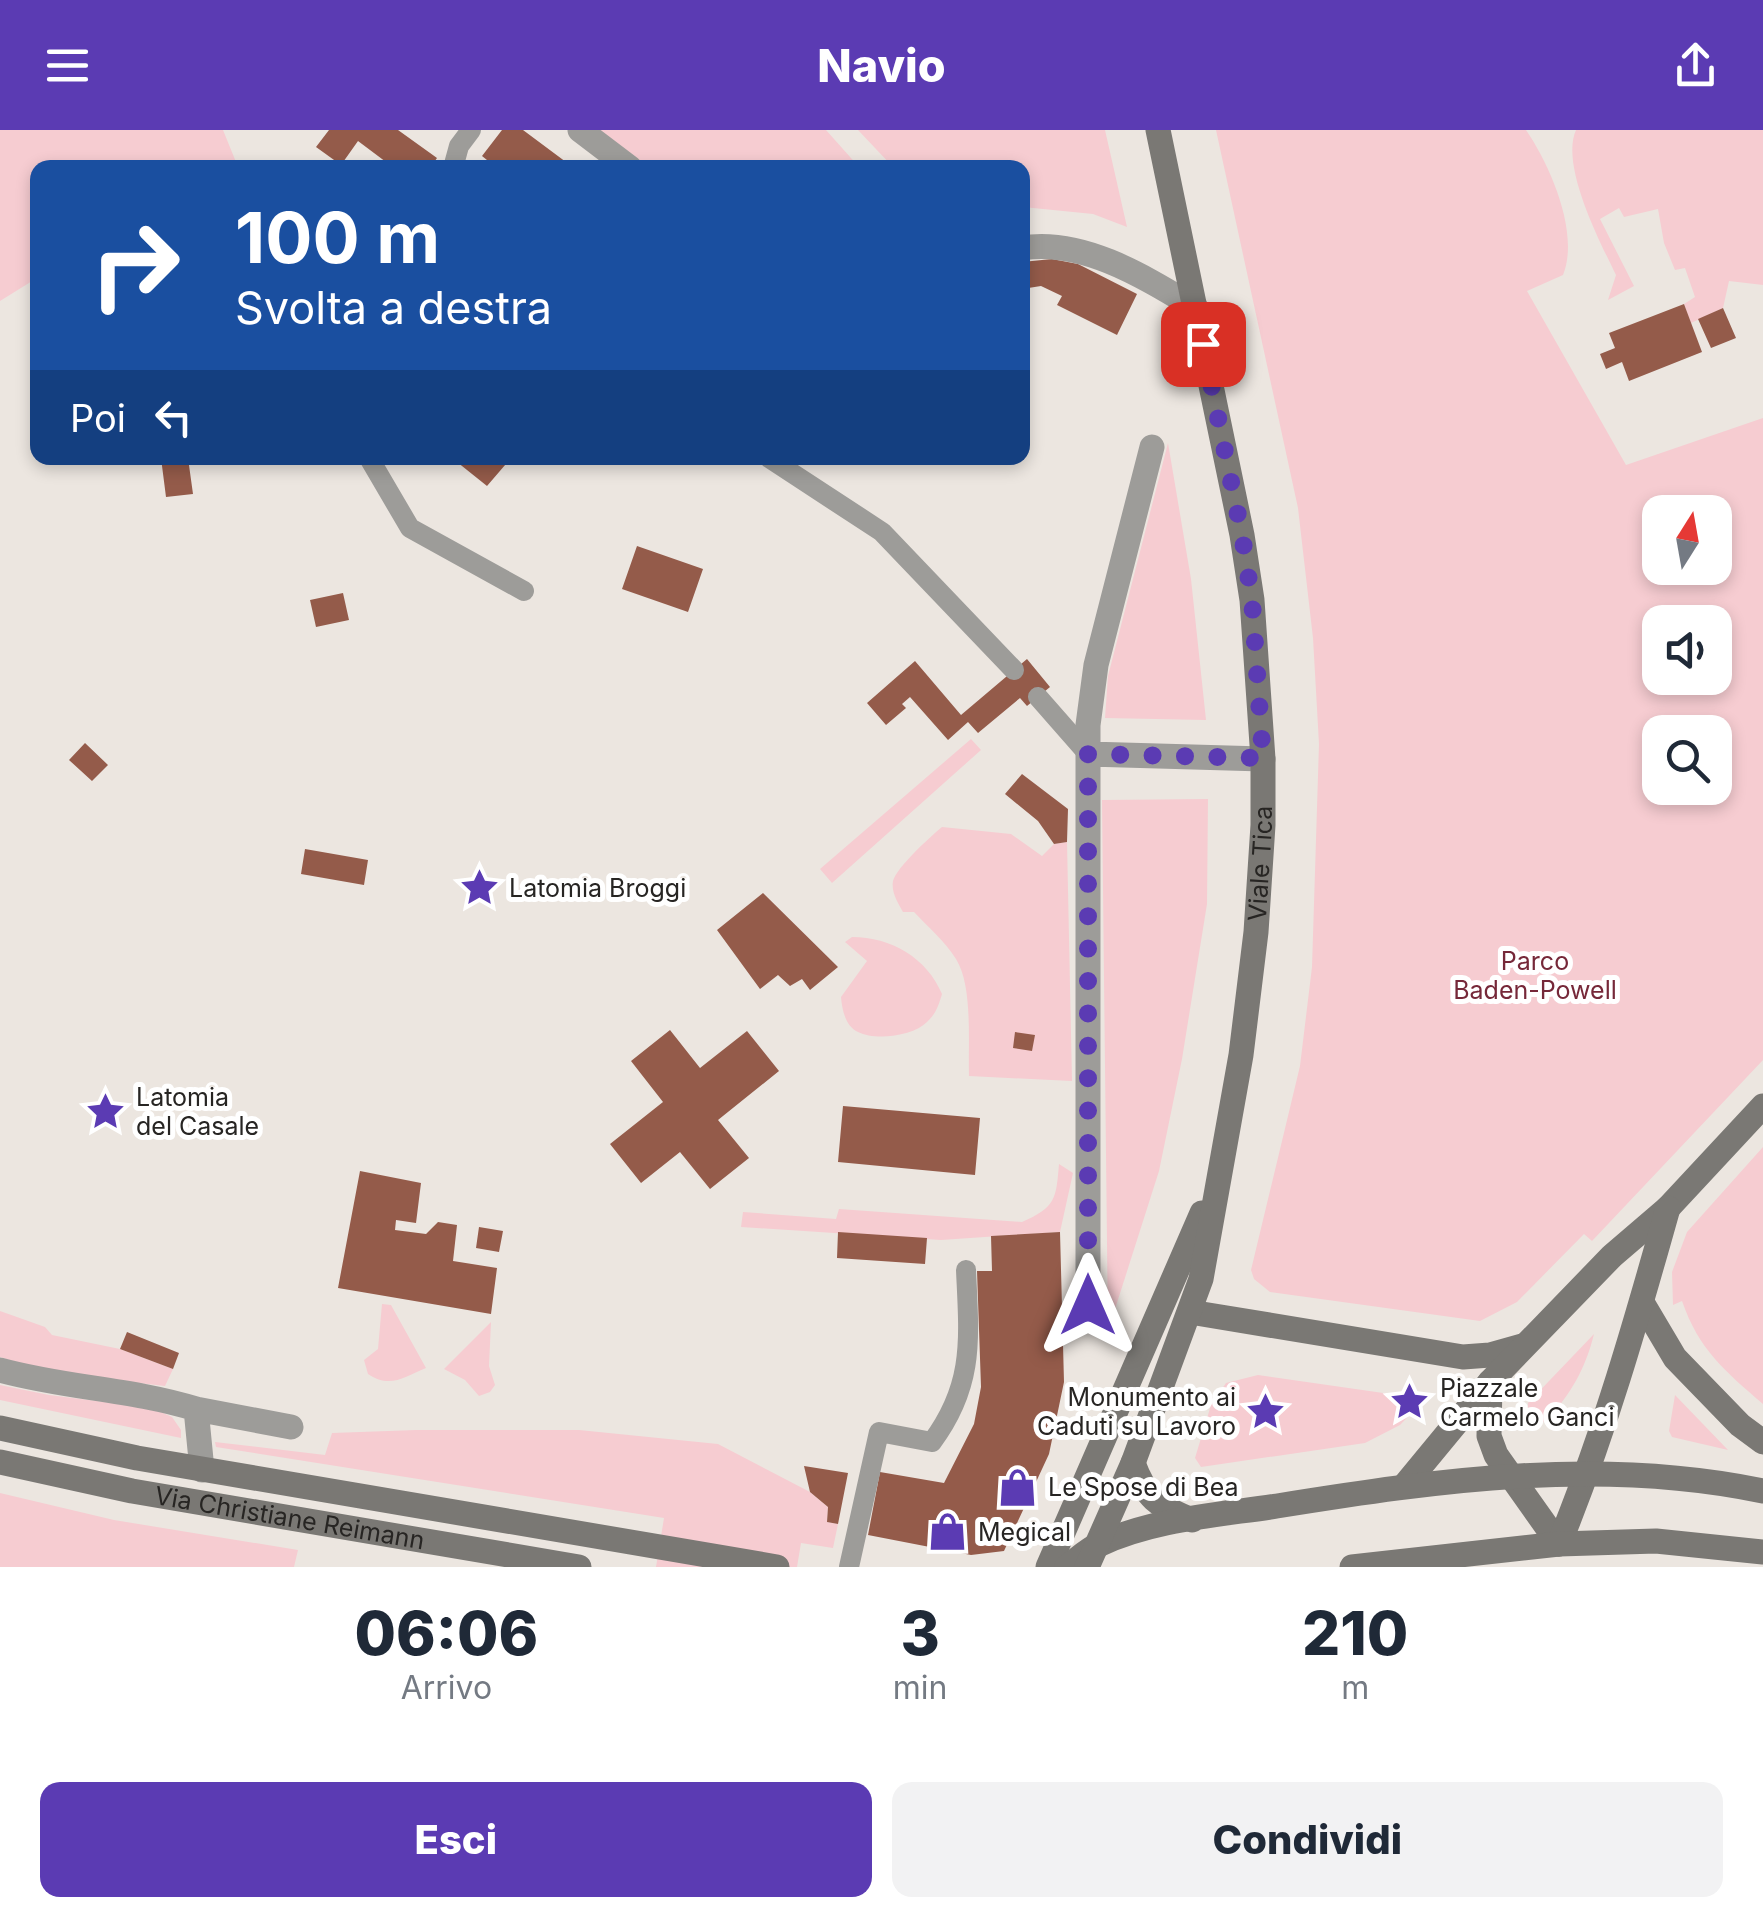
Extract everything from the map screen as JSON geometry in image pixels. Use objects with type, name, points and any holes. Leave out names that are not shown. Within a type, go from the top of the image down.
[{"type":"street","points":[[580,130],[619,160]]},
{"type":"street","name":"Viale Tica","points":[[1158,130],[1242,535],[1252,600],[1263,758],[1256,932],[1241,1056],[1216,1181]]},
{"type":"street","points":[[1030,248],[1065,247],[1157,285],[1196,308]]},
{"type":"street","points":[[1088,1305],[1088,725],[1096,666],[1152,447]]},
{"type":"street","points":[[1088,754],[1263,758]]},
{"type":"street","points":[[1405,1485],[1490,1382],[1612,1256],[1668,1208],[1763,1106]]},
{"type":"street","points":[[1092,1556],[1133,1463],[1201,1279],[1216,1181]]},
{"type":"street","points":[[1048,1567],[1216,1181]]},
{"type":"street","points":[[1559,1544],[1588,1472],[1643,1304],[1668,1208]]},
{"type":"street","points":[[1643,1304],[1675,1358],[1740,1425],[1763,1442]]},
{"type":"street","points":[[1190,1312],[1462,1357],[1490,1355],[1526,1344]]},
{"type":"street","points":[[0,1370],[48,1383],[160,1398],[290,1428]]},
{"type":"street","points":[[1490,1382],[1489,1436],[1508,1475],[1559,1544]]},
{"type":"street","points":[[196,1409],[202,1470]]},
{"type":"street","points":[[0,1428],[202,1470],[777,1567]]},
{"type":"street","name":"Via Christiane Reimann","points":[[0,1462],[151,1494],[579,1567]]},
{"type":"street","points":[[1133,1463],[1142,1489],[1162,1508],[1192,1520]]},
{"type":"street","points":[[1067,1567],[1192,1520],[1405,1485],[1588,1472],[1648,1475],[1763,1491]]},
{"type":"street","points":[[1077,1503],[1092,1556],[1115,1567]]},
{"type":"street","points":[[1352,1567],[1559,1544],[1656,1541],[1757,1557]]},
{"type":"lane","points":[[455,160],[459,146],[472,130]]},
{"type":"lane","points":[[374,465],[410,528],[524,592]]},
{"type":"lane","points":[[779,465],[882,532],[1014,670]]},
{"type":"lane","points":[[1038,697],[1088,754]]},
{"type":"lane","points":[[849,1567],[878,1432],[932,1442],[952,1414],[970,1345],[966,1270]]},
{"type":"green space","points":[[0,130],[223,130],[235,160],[30,160],[30,282],[0,301]]},
{"type":"green space","points":[[600,130],[826,130],[853,160],[640,160]]},
{"type":"green space","points":[[858,130],[1105,130],[1127,227],[1093,214],[1030,208],[1030,160],[886,160]]},
{"type":"green space","name":"Parco Baden-Powell","points":[[1216,130],[1526,130],[1553,180],[1568,240],[1563,275],[1527,291],[1626,465],[1763,418],[1763,1060],[1592,1241],[1584,1234],[1517,1302],[1480,1321],[1270,1292],[1254,1279],[1251,1270],[1300,1066],[1312,967],[1319,744],[1313,638],[1298,508]]},
{"type":"green space","points":[[1576,130],[1763,130],[1763,285],[1729,281],[1723,308],[1691,323],[1684,304],[1695,297],[1685,268],[1675,270],[1664,243],[1658,209],[1624,217],[1619,208],[1600,219],[1634,286],[1608,300],[1616,275],[1577,183],[1572,145]]},
{"type":"green space","points":[[1168,443],[1191,579],[1206,720],[1105,718],[1108,676]]},
{"type":"green space","points":[[971,739],[981,750],[832,883],[820,869]]},
{"type":"green space","points":[[1208,799],[1207,904],[1182,1059],[1159,1171],[1108,1331],[1102,800]]},
{"type":"green space","points":[[942,827],[1011,834],[1042,856],[1054,844],[1067,842],[1072,1081],[969,1076],[968,1015],[961,970],[947,946],[914,912],[903,912],[893,889],[901,868]]},
{"type":"green space","points":[[852,937],[894,946],[927,970],[942,994],[935,1012],[921,1027],[884,1036],[866,1035],[850,1026],[841,997],[867,961],[845,942]]},
{"type":"green space","points":[[1763,1147],[1763,1404],[1705,1346],[1682,1301],[1673,1305],[1672,1272],[1687,1232]]},
{"type":"green space","points":[[1059,1164],[1073,1173],[1060,1232],[941,1240],[741,1227],[743,1212],[836,1219],[839,1209],[1022,1222],[1042,1212],[1052,1200]]},
{"type":"green space","points":[[382,1304],[391,1305],[426,1368],[390,1381],[368,1374],[364,1360],[378,1349]]},
{"type":"green space","points":[[0,1311],[45,1327],[52,1335],[120,1349],[173,1369],[165,1386],[50,1373],[0,1357]]},
{"type":"green space","points":[[491,1322],[489,1366],[495,1385],[479,1396],[465,1380],[444,1369]]},
{"type":"green space","points":[[1594,1334],[1581,1370],[1555,1411],[1546,1422],[1528,1419],[1528,1403]]},
{"type":"green space","points":[[1258,1375],[1425,1399],[1400,1425],[1365,1443],[1201,1467],[1195,1458],[1211,1405],[1226,1383]]},
{"type":"green space","points":[[0,1385],[152,1408],[172,1417],[181,1430],[181,1438],[0,1400]]},
{"type":"green space","points":[[1675,1395],[1728,1450],[1672,1437],[1669,1431]]},
{"type":"green space","points":[[579,1430],[718,1444],[810,1492],[828,1507],[827,1522],[838,1524],[833,1548],[801,1543],[797,1567],[656,1567],[664,1518],[216,1447],[215,1442],[325,1455],[332,1433]]},
{"type":"green space","points":[[0,1493],[114,1520],[298,1550],[294,1567],[0,1567]]},
{"type":"building","points":[[329,130],[398,130],[437,158],[383,160],[358,141],[345,160],[334,160],[316,147]]},
{"type":"building","points":[[502,130],[523,130],[563,160],[487,160],[482,156]]},
{"type":"building","points":[[1052,259],[1078,264],[1137,294],[1117,335],[1057,305],[1062,296],[1041,286],[1030,288],[1030,261]]},
{"type":"building","points":[[1684,304],[1702,352],[1629,381],[1622,362],[1606,369],[1600,354],[1615,348],[1609,333]]},
{"type":"building","points":[[1723,308],[1736,338],[1711,348],[1698,319]]},
{"type":"building","points":[[162,465],[189,465],[193,494],[166,497]]},
{"type":"building","points":[[461,465],[505,465],[487,486]]},
{"type":"building","points":[[637,546],[703,569],[688,612],[622,589]]},
{"type":"building","points":[[343,593],[349,620],[316,627],[310,600]]},
{"type":"building","points":[[1027,659],[1050,687],[1027,706],[1020,698],[978,733],[968,722],[948,740],[910,697],[902,704],[906,708],[886,725],[867,703],[915,661],[961,715]]},
{"type":"building","points":[[85,743],[108,765],[92,781],[69,760]]},
{"type":"building","points":[[1022,774],[1068,809],[1067,842],[1054,844],[1038,821],[1005,794]]},
{"type":"building","points":[[305,849],[368,860],[364,885],[301,874]]},
{"type":"building","points":[[763,893],[838,967],[810,990],[802,979],[790,986],[778,975],[760,989],[717,930]]},
{"type":"building","points":[[670,1030],[700,1068],[747,1031],[779,1071],[718,1120],[749,1158],[710,1189],[680,1152],[641,1183],[610,1144],[663,1102],[631,1061]]},
{"type":"building","points":[[1015,1032],[1035,1035],[1032,1051],[1013,1048]]},
{"type":"building","points":[[843,1106],[980,1118],[975,1175],[838,1162]]},
{"type":"building","points":[[360,1171],[421,1183],[416,1223],[396,1220],[395,1230],[426,1234],[438,1222],[457,1225],[453,1261],[497,1268],[491,1314],[338,1288]]},
{"type":"building","points":[[479,1227],[503,1231],[499,1252],[476,1248]]},
{"type":"building","points":[[838,1232],[927,1238],[925,1264],[837,1258]]},
{"type":"building","points":[[1060,1232],[1064,1382],[1049,1454],[1004,1551],[971,1555],[868,1535],[880,1472],[944,1483],[974,1424],[981,1387],[977,1271],[992,1271],[991,1236]]},
{"type":"building","points":[[127,1332],[179,1353],[173,1369],[120,1349]]},
{"type":"building","points":[[804,1466],[848,1473],[838,1524],[827,1522],[828,1507],[810,1492]]},
{"type":"place","name":"Latomia Broggi","points":[[479,888]]},
{"type":"place","name":"Latomia del Casale","points":[[106,1111]]},
{"type":"place","name":"Piazzale Carmelo Ganci","points":[[1410,1402]]},
{"type":"place","name":"Monumento ai Caduti su Lavoro","points":[[1266,1411]]},
{"type":"place","name":"Le Spose di Bea","points":[[1018,1487]]},
{"type":"place","name":"Megical","points":[[948,1532]]},
{"type":"route","points":[[1088,1305],[1088,754],[1263,758],[1252,600],[1203,344]]}]
